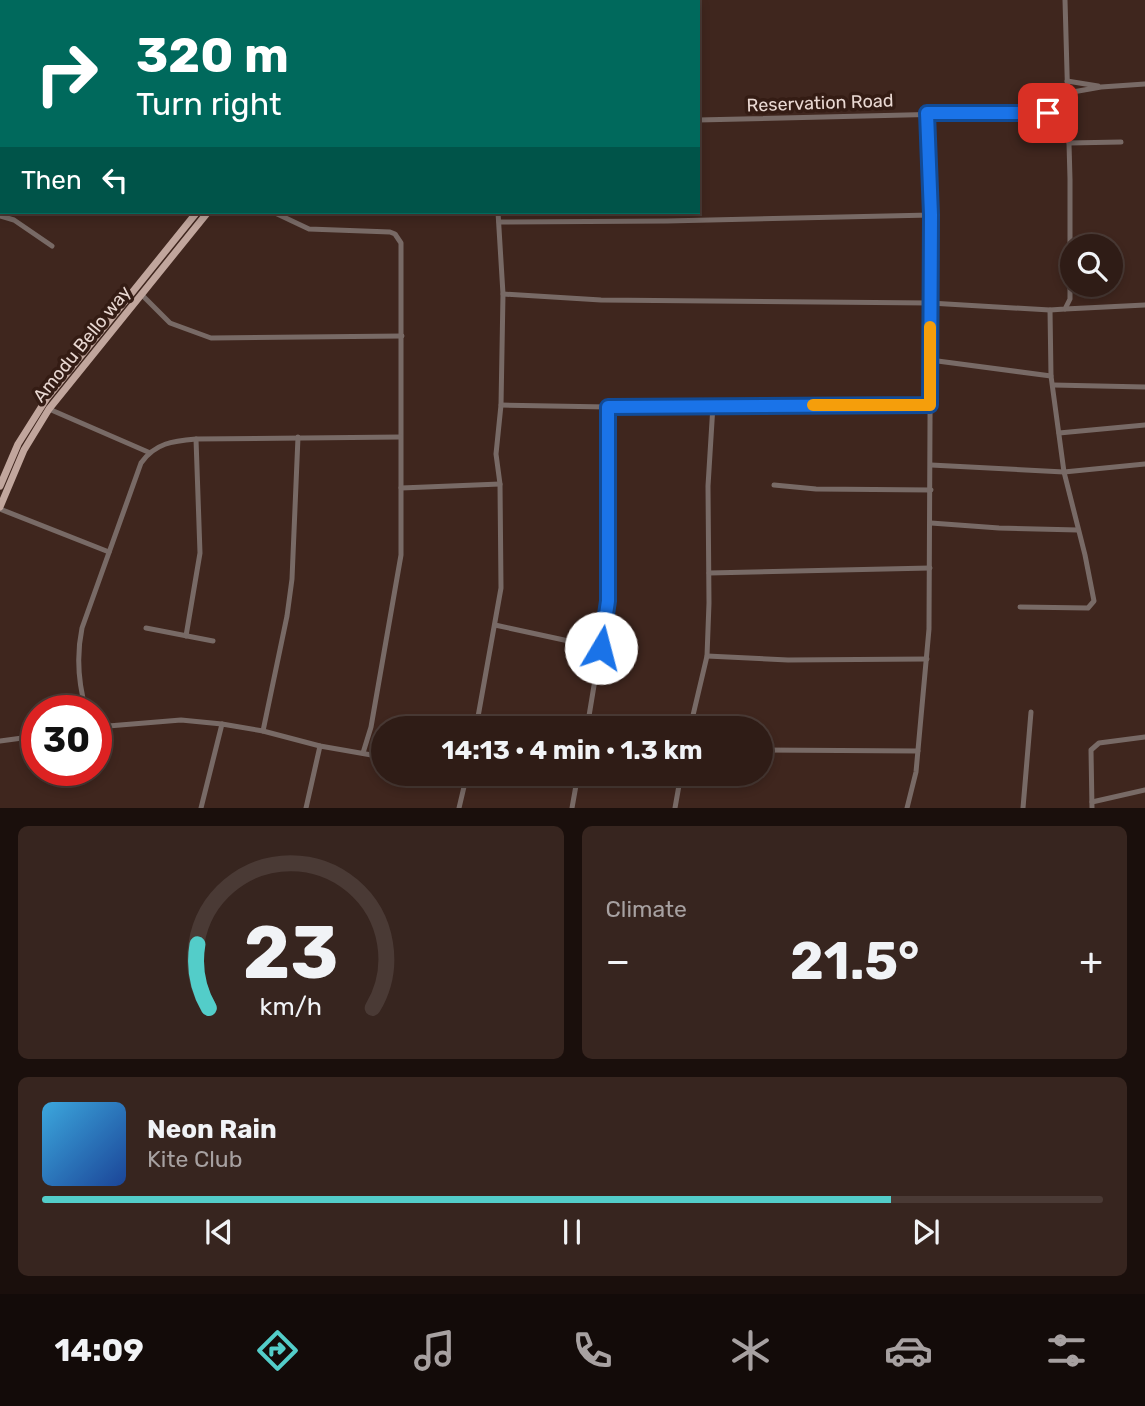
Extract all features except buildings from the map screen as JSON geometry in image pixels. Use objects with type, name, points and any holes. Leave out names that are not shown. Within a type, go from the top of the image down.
[{"type":"main road","name":"Amodu Bello way","points":[[0,486],[19,444],[47,398],[195,214]]},
{"type":"main road","name":"Amodu Bello way","points":[[0,508],[24,450],[49,409],[206,214]]},
{"type":"street","points":[[1065,0],[1070,299],[1065,309]]},
{"type":"street","points":[[1067,81],[1101,87]]},
{"type":"street","points":[[1067,93],[1145,84]]},
{"type":"street","name":"Reservation Road","points":[[700,120],[1068,111]]},
{"type":"street","points":[[907,807],[916,772],[927,659],[930,568],[931,215],[927,113]]},
{"type":"street","points":[[1069,143],[1121,142]]},
{"type":"street","points":[[14,220],[15,214]]},
{"type":"street","points":[[277,214],[309,229],[390,232],[399,239],[402,249],[402,542],[399,578],[371,727],[363,753]]},
{"type":"street","points":[[478,716],[501,588],[500,484],[496,454],[501,405],[503,295],[498,214]]},
{"type":"street","points":[[499,222],[931,215]]},
{"type":"street","points":[[0,216],[14,220],[52,246]]},
{"type":"street","points":[[141,294],[170,323],[211,338],[402,336]]},
{"type":"street","points":[[503,295],[601,300],[930,303],[1049,310],[1145,305]]},
{"type":"street","points":[[1020,607],[1088,608],[1094,601],[1064,472],[1051,376],[1049,310]]},
{"type":"street","points":[[930,360],[1051,376]]},
{"type":"street","points":[[1053,385],[1145,387]]},
{"type":"street","points":[[501,405],[930,405]]},
{"type":"street","points":[[693,716],[707,656],[708,486],[713,405]]},
{"type":"street","points":[[590,716],[608,601],[608,407]]},
{"type":"street","points":[[49,409],[148,452]]},
{"type":"street","points":[[1059,433],[1145,425]]},
{"type":"street","points":[[263,731],[292,579],[298,437]]},
{"type":"street","points":[[83,695],[78,670],[78,647],[82,628],[141,463],[148,452],[166,443],[196,439],[400,437]]},
{"type":"street","points":[[186,636],[200,553],[196,439]]},
{"type":"street","points":[[931,465],[1064,472],[1145,464]]},
{"type":"street","points":[[401,488],[500,484]]},
{"type":"street","points":[[774,485],[816,489],[931,490]]},
{"type":"street","points":[[0,508],[109,552]]},
{"type":"street","points":[[931,523],[1078,530]]},
{"type":"street","points":[[709,573],[930,568]]},
{"type":"street","points":[[495,625],[601,648]]},
{"type":"street","points":[[146,628],[213,641]]},
{"type":"street","points":[[707,656],[788,660],[927,659]]},
{"type":"street","points":[[1023,807],[1031,712]]},
{"type":"street","points":[[112,726],[181,720],[222,724],[371,755]]},
{"type":"street","points":[[201,807],[222,724]]},
{"type":"street","points":[[1145,737],[1099,743],[1091,750],[1092,805],[1145,790]]},
{"type":"street","points":[[0,741],[21,738]]},
{"type":"street","points":[[306,807],[320,746]]},
{"type":"street","points":[[773,750],[918,751]]},
{"type":"street","points":[[460,807],[464,786]]},
{"type":"street","points":[[572,807],[576,786]]},
{"type":"street","points":[[675,807],[679,786]]},
{"type":"slow traffic","points":[[813,405],[930,405],[930,327]]},
{"type":"route","points":[[601,648],[608,601],[608,407],[930,405],[931,215],[927,113],[1048,113]]}]
